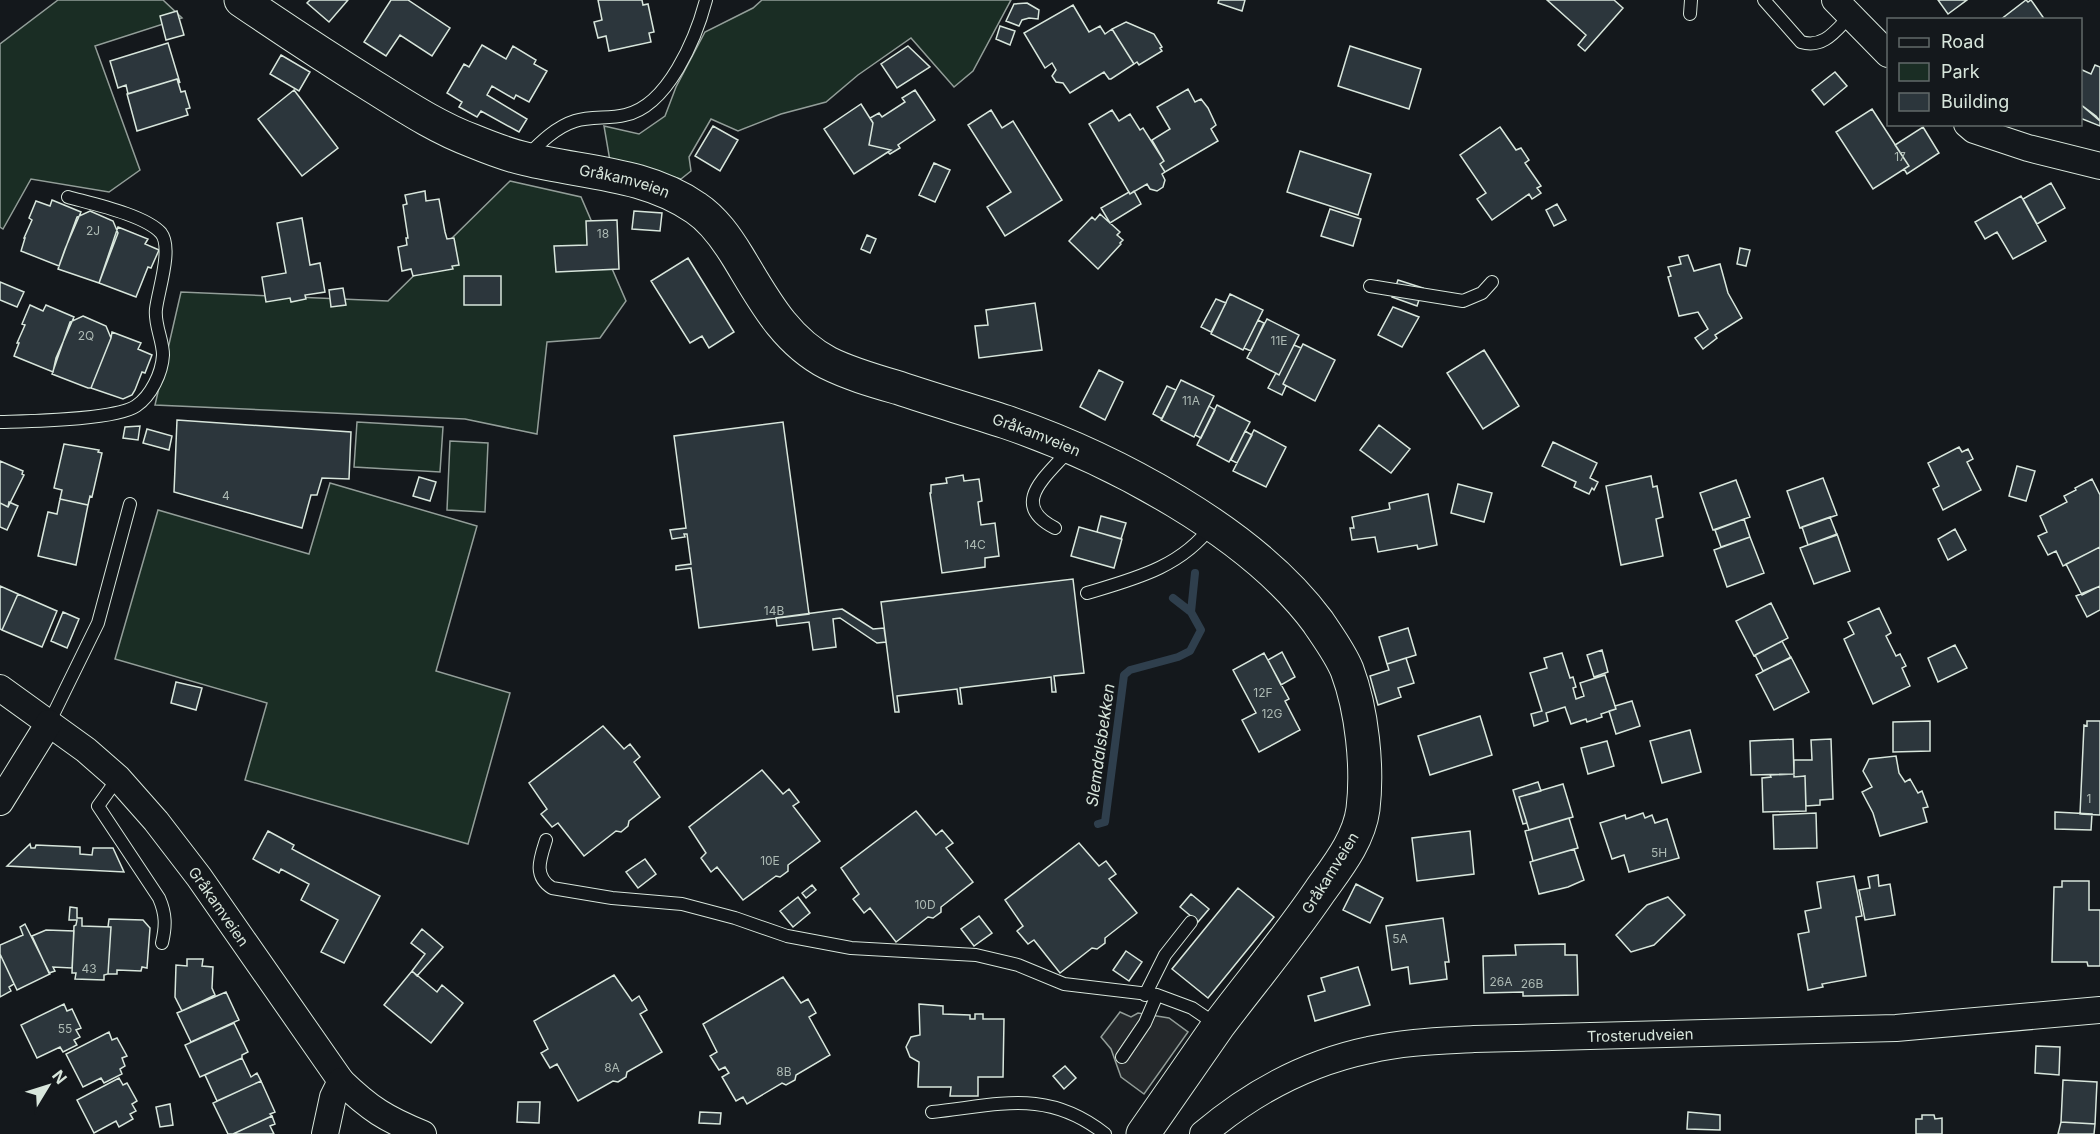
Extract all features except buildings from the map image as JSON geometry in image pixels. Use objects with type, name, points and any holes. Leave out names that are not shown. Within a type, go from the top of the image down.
[{"type":"street","name":"Gråkamveien","points":[[241,0],[308,46],[420,116],[469,140],[524,159],[602,172],[645,184],[676,196],[699,209],[729,242],[774,316],[813,354],[858,376],[1005,422],[1072,447],[1160,492],[1212,525],[1247,551],[1282,580],[1307,608],[1329,638],[1346,669],[1356,703],[1362,743],[1364,780],[1360,824],[1352,842],[1299,921],[1219,1026],[1143,1134]]},
{"type":"street","points":[[1843,8],[1887,53]]},
{"type":"street","points":[[1969,126],[1974,130],[2028,148],[2100,166]]},
{"type":"street","name":"Gråkamveien","points":[[0,688],[86,750],[118,778],[156,821],[199,877],[340,1081],[364,1103],[390,1120],[423,1134]]},
{"type":"street","points":[[0,802],[49,723]]},
{"type":"street","name":"Trosterudveien","points":[[1203,1134],[1226,1114],[1265,1089],[1296,1074],[1343,1056],[1413,1043],[1474,1038],[1896,1028],[2100,1010]]},
{"type":"street","points":[[325,1134],[333,1097],[340,1081]]},
{"type":"lane","points":[[524,159],[543,139],[575,121],[625,115],[637,111],[659,95],[691,44],[706,0]]},
{"type":"lane","points":[[1690,14],[1691,0]]},
{"type":"lane","points":[[1764,0],[1801,42],[1808,45],[1826,40],[1843,8]]},
{"type":"lane","points":[[0,422],[105,416],[135,407],[150,394],[158,375],[163,355],[155,312],[166,251],[164,236],[153,224],[68,197]]},
{"type":"lane","points":[[1371,286],[1463,301],[1482,292],[1492,282]]},
{"type":"lane","points":[[1055,528],[1037,516],[1032,509],[1032,497],[1072,447]]},
{"type":"lane","points":[[49,723],[98,623],[130,504]]},
{"type":"lane","points":[[1087,592],[1133,580],[1154,571],[1193,548],[1212,525]]},
{"type":"lane","points":[[118,778],[98,806],[159,898],[165,912],[166,928],[162,943]]},
{"type":"lane","points":[[546,840],[539,861],[539,874],[552,888],[612,898],[682,904],[735,918],[788,936],[850,948],[976,955],[1018,965],[1064,984],[1151,995],[1192,1008],[1219,1026]]},
{"type":"lane","points":[[1122,1057],[1145,1023],[1151,995],[1165,956],[1191,922]]},
{"type":"lane","points":[[932,1112],[1021,1102],[1041,1103],[1080,1117],[1105,1134]]},
{"type":"green space","points":[[58,0],[163,0],[182,18],[95,46],[140,170],[109,192],[31,179],[3,229],[0,227],[0,44]]},
{"type":"green space","points":[[762,0],[1011,0],[973,71],[954,87],[911,38],[858,75],[826,102],[781,114],[738,131],[711,119],[689,157],[691,171],[681,179],[610,161],[604,126],[639,134],[665,116],[676,87],[705,32],[753,8]]},
{"type":"green space","points":[[510,181],[581,197],[626,301],[600,338],[547,342],[537,434],[465,419],[155,405],[181,292],[388,301]]},
{"type":"green space","points":[[357,422],[443,427],[440,472],[354,467]]},
{"type":"green space","points":[[450,441],[488,443],[485,512],[447,510]]},
{"type":"green space","points":[[330,483],[477,526],[436,671],[510,693],[468,844],[245,780],[267,703],[115,659],[158,510],[309,554]]},
{"type":"shaded area","points":[[1120,1012],[1131,1017],[1138,1013],[1169,1018],[1188,1032],[1144,1094],[1121,1077],[1111,1049],[1101,1037]]},
{"type":"waterway","name":"Slemdalsbekken","points":[[1098,824],[1105,822],[1124,675],[1130,670],[1178,657],[1190,651],[1201,630],[1191,612],[1195,573]]},
{"type":"waterway","points":[[1173,598],[1191,612]]}]
